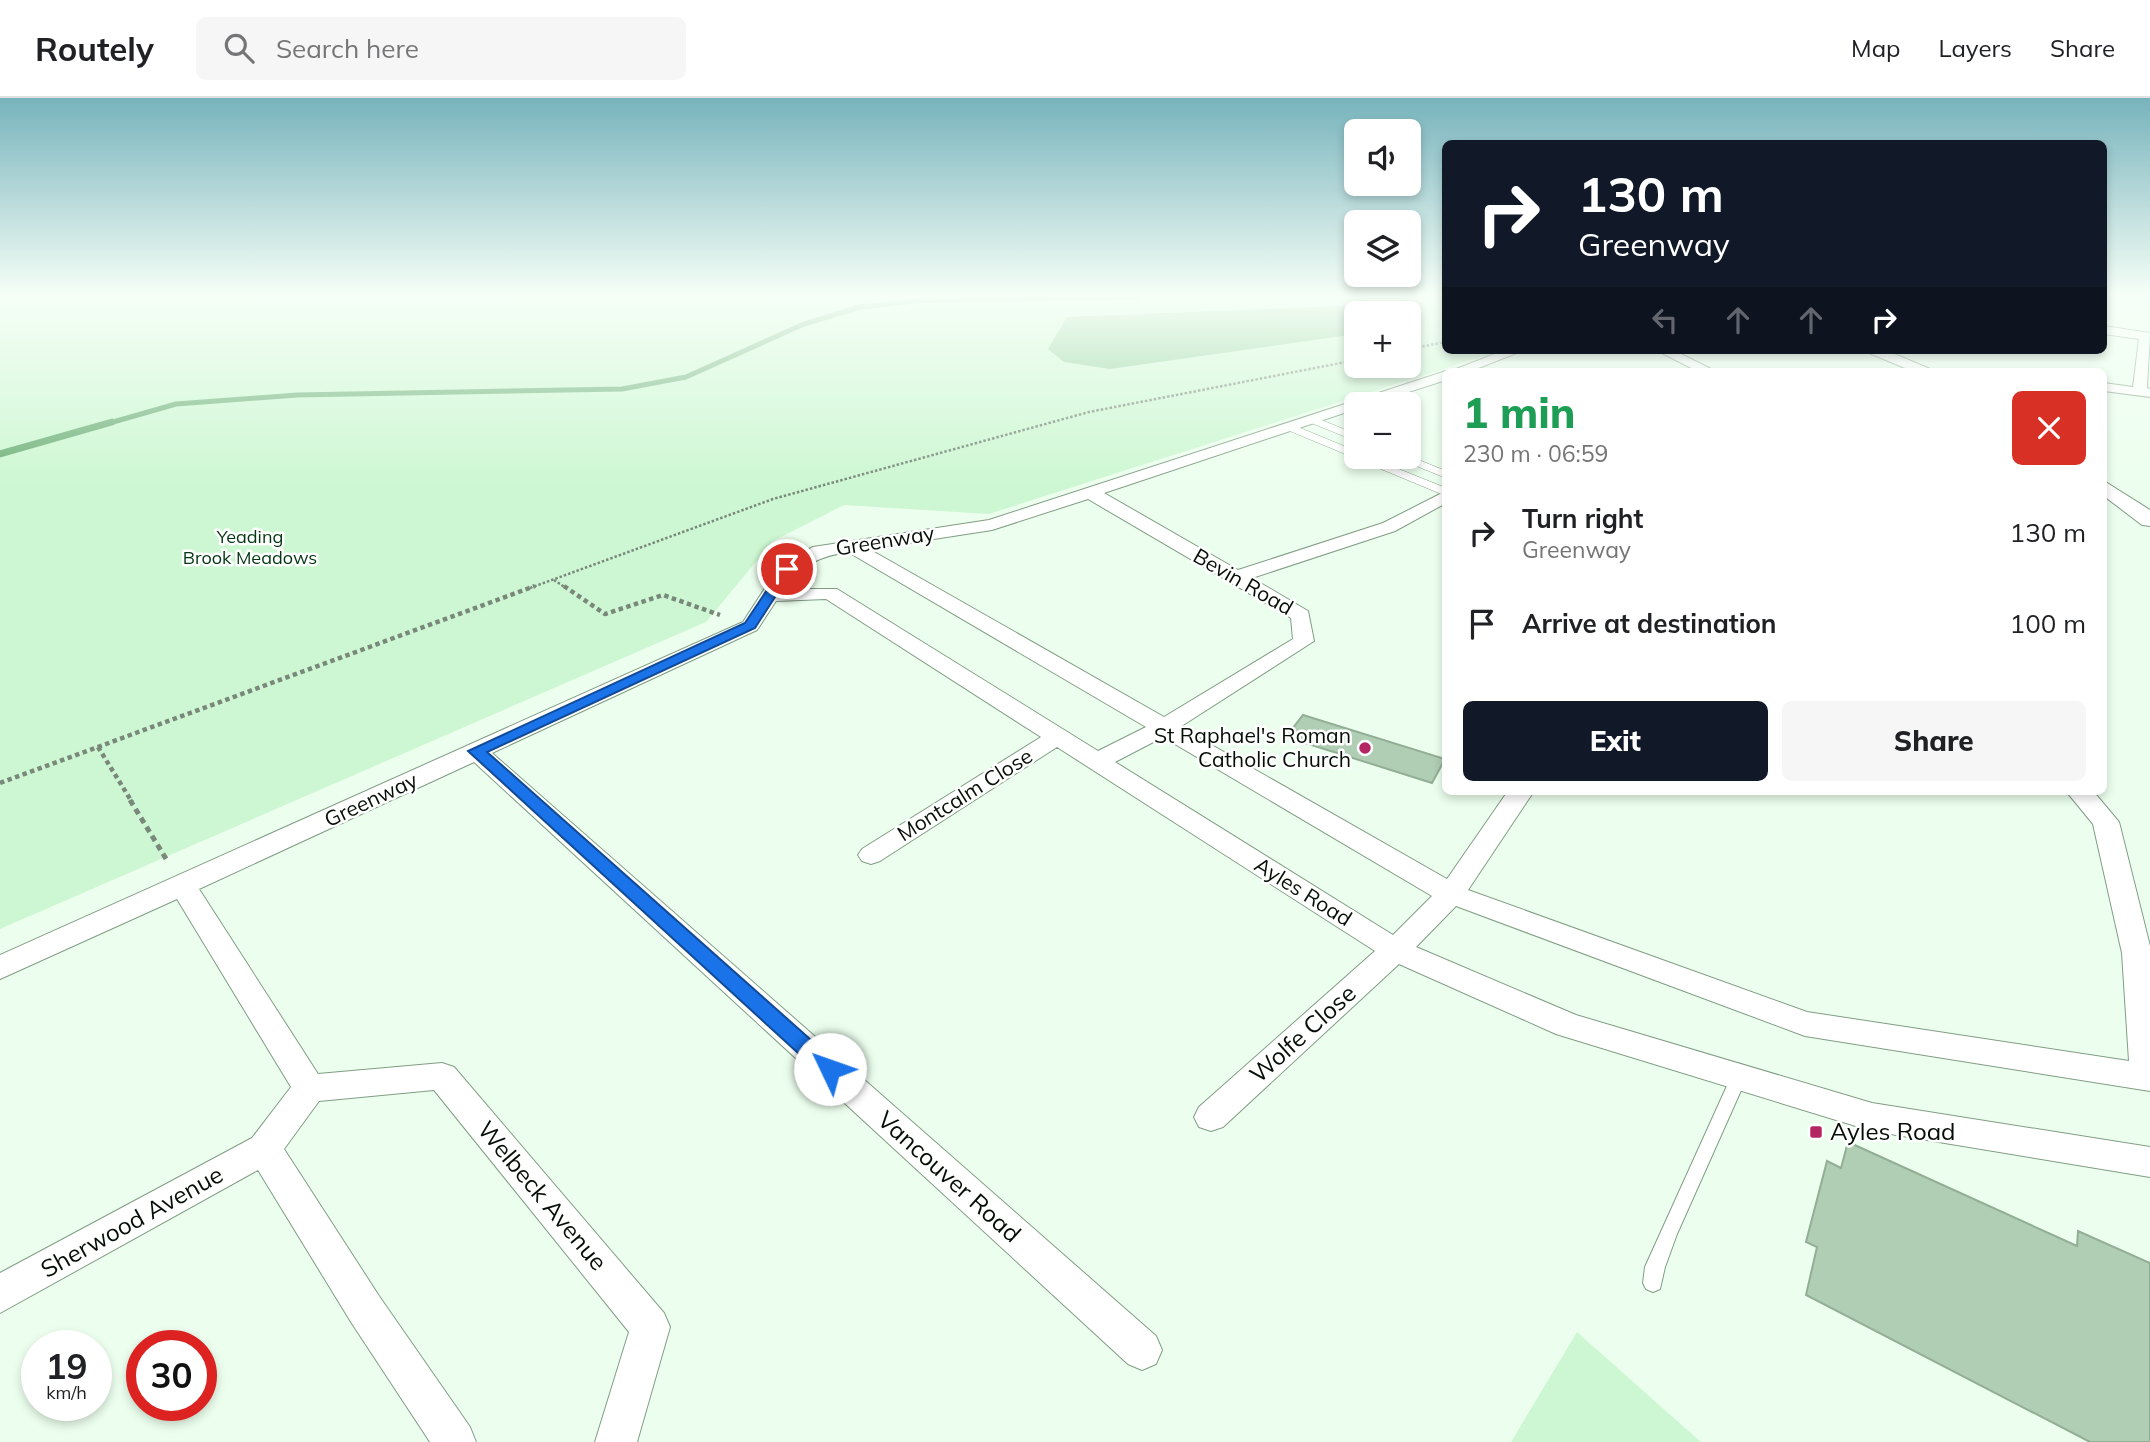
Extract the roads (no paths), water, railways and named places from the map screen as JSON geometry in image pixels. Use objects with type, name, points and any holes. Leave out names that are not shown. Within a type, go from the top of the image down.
[{"type":"street","points":[[1467,368],[1490,360]]},
{"type":"street","points":[[1683,360],[1701,368]]},
{"type":"street","points":[[1896,360],[1919,368]]},
{"type":"street","points":[[2107,387],[2145,392],[2147,360]]},
{"type":"street","name":"Greenway","points":[[1394,392],[1442,376]]},
{"type":"street","name":"Greenway","points":[[0,968],[184,887],[750,625],[787,569],[820,551],[992,525],[1344,408]]},
{"type":"street","points":[[1310,419],[1344,434]]},
{"type":"street","points":[[1289,427],[1344,450]]},
{"type":"street","points":[[1421,465],[1442,473]]},
{"type":"street","points":[[1388,469],[1442,492]]},
{"type":"street","points":[[2107,489],[2150,520]]},
{"type":"street","name":"Bevin Road","points":[[1090,493],[1301,615],[1304,641],[1161,729]]},
{"type":"street","points":[[1233,578],[1389,527],[1442,496]]},
{"type":"street","points":[[890,570],[926,535]]},
{"type":"street","points":[[850,546],[1161,729],[1451,894],[1805,1024],[2148,1076],[2137,953],[2106,822],[2082,795]]},
{"type":"street","name":"Ayles Road","points":[[787,569],[1059,736],[1395,950],[1567,1025],[1872,1117],[2150,1162]]},
{"type":"street","points":[[768,594],[830,593]]},
{"type":"street","points":[[1097,761],[1161,729]]},
{"type":"street","name":"Montcalm Close","points":[[871,855],[1059,736]]},
{"type":"street","name":"Vancouver Road","points":[[476,751],[1142,1350]]},
{"type":"street","name":"Wolfe Close","points":[[1211,1117],[1395,950],[1451,894],[1518,795]]},
{"type":"street","points":[[184,887],[309,1088],[264,1149],[454,1442]]},
{"type":"street","name":"Welbeck Avenue","points":[[309,1088],[442,1076],[650,1327],[616,1442]]},
{"type":"street","name":"Sherwood Avenue","points":[[0,1294],[264,1149]]},
{"type":"lane","points":[[1653,1283],[1655,1268],[1668,1234],[1739,1077]]},
{"type":"waterway","points":[[106,424],[176,404],[297,395],[622,389],[686,377],[724,360]]},
{"type":"waterway","points":[[0,454],[112,422]]},
{"type":"place","name":"St Raphael's Roman Catholic Church","points":[[1365,748]]},
{"type":"place","name":"Ayles Road","points":[[1816,1132]]},
{"type":"park label","name":"Yeading Brook Meadows","points":[[250,548]]}]
